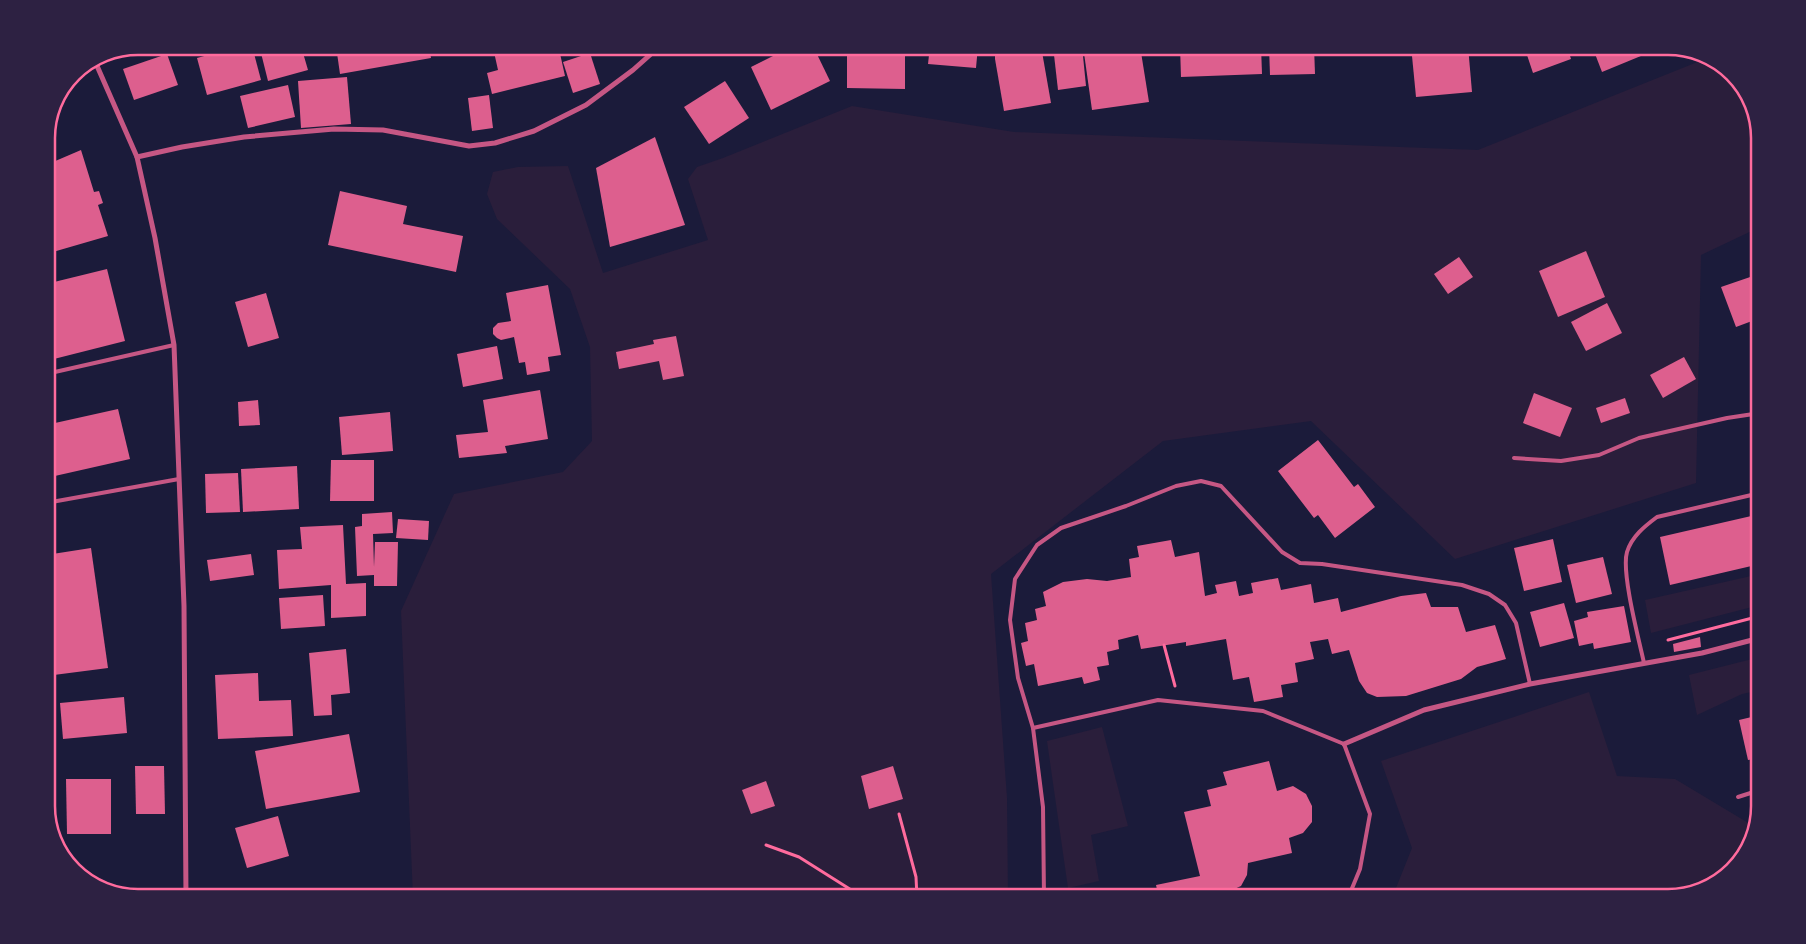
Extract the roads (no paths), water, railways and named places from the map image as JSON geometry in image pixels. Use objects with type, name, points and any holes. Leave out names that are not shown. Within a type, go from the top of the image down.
[{"type":"street","points":[[137,157],[182,147],[244,137],[334,129],[383,130],[469,146],[495,143],[534,131],[586,105],[650,55]]},
{"type":"street","points":[[97,66],[137,157],[155,238],[174,345],[184,606],[186,889]]},
{"type":"street","points":[[1344,744],[1424,710],[1530,684],[1702,653],[1751,640]]},
{"type":"lane","points":[[55,372],[174,345]]},
{"type":"lane","points":[[1514,458],[1561,461],[1600,455],[1639,438],[1751,414]]},
{"type":"lane","points":[[55,501],[179,479]]},
{"type":"lane","points":[[1044,889],[1043,807],[1033,728],[1018,678],[1010,620],[1015,579],[1036,545],[1061,528],[1126,506],[1176,486],[1201,481],[1221,486],[1282,552],[1300,563],[1322,564],[1462,585],[1489,594],[1505,606],[1516,623],[1530,684]]},
{"type":"lane","points":[[1644,663],[1627,577],[1627,553],[1634,539],[1643,527],[1657,518],[1751,495]]},
{"type":"lane","points":[[1033,728],[1158,700],[1263,711],[1344,744],[1370,814],[1360,870],[1352,889]]},
{"type":"lane","points":[[1738,797],[1751,793]]}]
